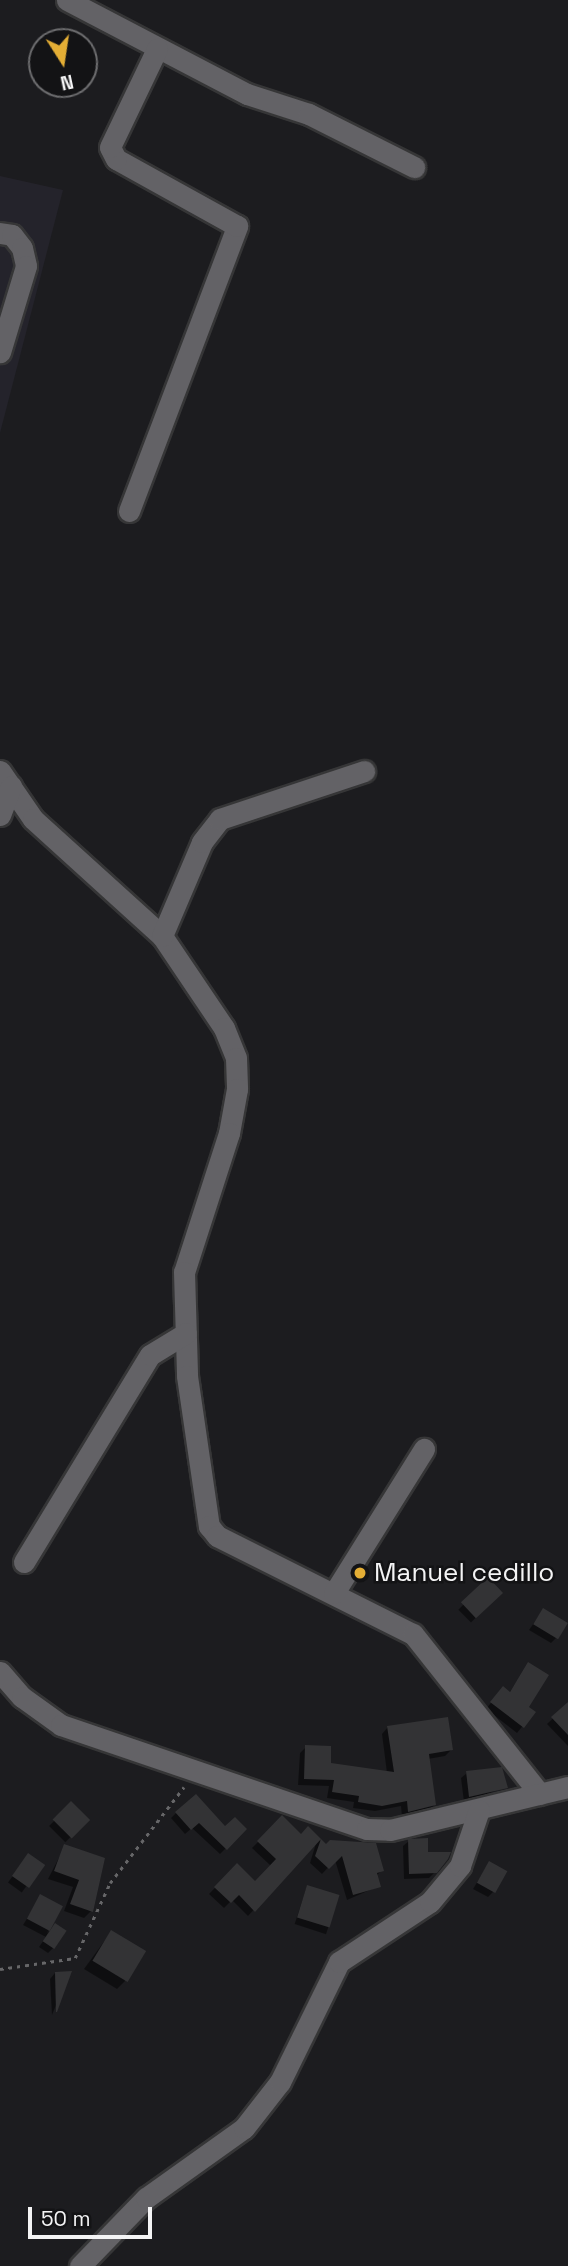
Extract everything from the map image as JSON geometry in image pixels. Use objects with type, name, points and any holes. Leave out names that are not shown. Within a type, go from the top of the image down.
[{"type":"street","points":[[67,0],[247,94],[309,114],[414,167]]},
{"type":"street","points":[[129,511],[237,226],[116,159],[110,147],[157,49]]},
{"type":"street","points":[[0,233],[12,235],[22,248],[26,266],[0,352]]},
{"type":"street","points":[[162,936],[202,842],[220,819],[364,771]]},
{"type":"street","points":[[5,778],[33,819],[162,936],[224,1028],[236,1068],[237,1089],[229,1133],[184,1272],[187,1376],[209,1526],[217,1536],[413,1634],[540,1794]]},
{"type":"street","points":[[0,815],[5,778]]},
{"type":"street","points":[[24,1562],[150,1355],[186,1334]]},
{"type":"street","points":[[334,1594],[424,1449]]},
{"type":"street","points":[[0,1672],[22,1697],[61,1725],[198,1769],[367,1829],[390,1830],[568,1787]]},
{"type":"street","points":[[80,2266],[146,2198],[244,2128],[279,2082],[339,1962],[430,1902],[460,1866],[479,1810]]},
{"type":"path","points":[[0,1969],[75,1958],[110,1884],[198,1769]]},
{"type":"shaded area","points":[[0,176],[63,190],[0,433]]},
{"type":"building","points":[[488,1577],[503,1593],[476,1618],[461,1602]]},
{"type":"building","points":[[543,1608],[568,1623],[558,1639],[533,1624]]},
{"type":"building","points":[[528,1662],[549,1675],[529,1707],[536,1712],[524,1728],[490,1702],[503,1686],[510,1692]]},
{"type":"building","points":[[568,1702],[568,1735],[551,1717]]},
{"type":"building","points":[[448,1717],[453,1750],[429,1754],[436,1805],[408,1812],[407,1801],[382,1806],[358,1802],[359,1796],[332,1792],[334,1780],[304,1779],[305,1745],[331,1746],[331,1763],[394,1772],[387,1726]]},
{"type":"building","points":[[502,1767],[508,1788],[469,1797],[466,1771]]},
{"type":"building","points":[[196,1794],[225,1826],[235,1817],[247,1829],[227,1850],[199,1823],[191,1830],[175,1812]]},
{"type":"building","points":[[71,1801],[90,1820],[72,1838],[53,1819]]},
{"type":"building","points":[[282,1815],[301,1834],[308,1826],[321,1839],[255,1912],[239,1895],[231,1903],[214,1887],[237,1863],[255,1881],[276,1859],[257,1841]]},
{"type":"building","points":[[428,1838],[428,1852],[451,1852],[448,1859],[437,1873],[409,1874],[408,1839]]},
{"type":"building","points":[[321,1839],[326,1844],[330,1840],[376,1843],[384,1871],[377,1873],[381,1887],[353,1895],[342,1856],[329,1869],[315,1856]]},
{"type":"building","points":[[64,1844],[105,1858],[93,1912],[70,1904],[79,1880],[54,1871]]},
{"type":"building","points":[[28,1853],[45,1865],[29,1888],[12,1876]]},
{"type":"building","points":[[489,1861],[507,1871],[495,1893],[477,1883]]},
{"type":"building","points":[[307,1885],[340,1895],[330,1927],[297,1918]]},
{"type":"building","points":[[40,1894],[63,1906],[50,1931],[27,1919]]},
{"type":"building","points":[[55,1923],[67,1931],[54,1949],[43,1941]]},
{"type":"building","points":[[111,1930],[146,1951],[128,1982],[92,1961]]},
{"type":"building","points":[[72,1971],[57,2012],[56,2012],[55,1972]]},
{"type":"place","name":"Manuel cedillo","points":[[360,1573]]}]
